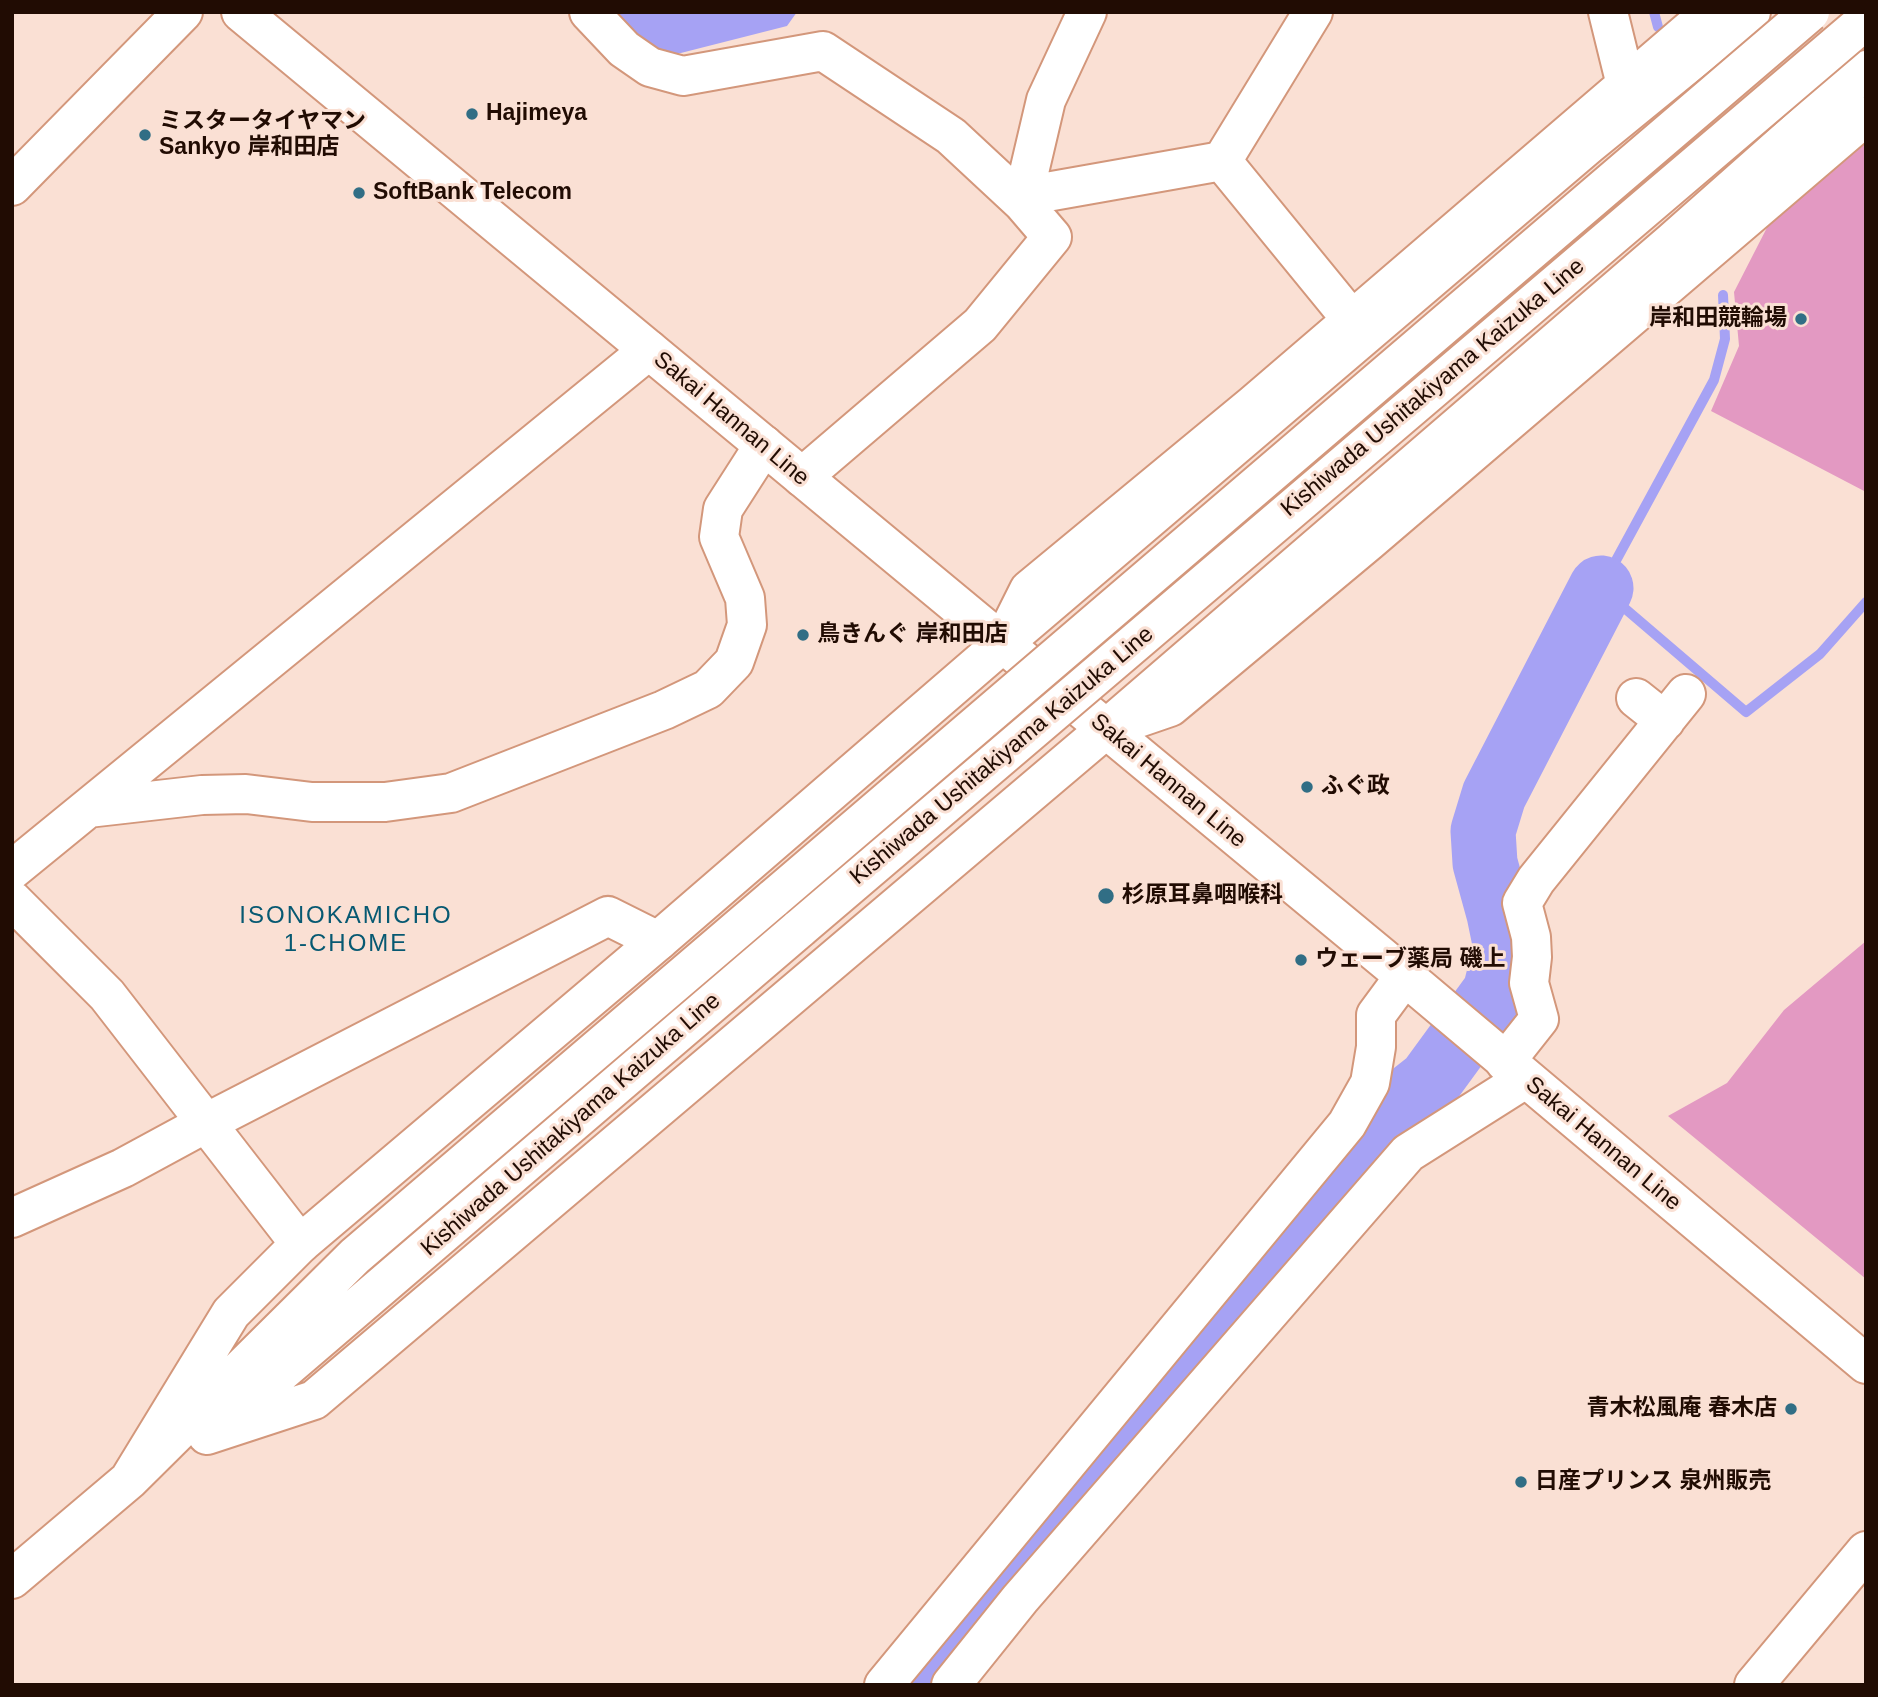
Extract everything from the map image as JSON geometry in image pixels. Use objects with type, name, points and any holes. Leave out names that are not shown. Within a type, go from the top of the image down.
[{"type":"main road","points":[[12,187],[183,12]]},
{"type":"main road","name":"Sakai Hannan Line","points":[[241,12],[1866,1364]]},
{"type":"main road","points":[[589,12],[624,49],[650,67],[683,76],[823,51],[951,136],[1022,202],[1052,237],[980,326],[802,477]]},
{"type":"main road","points":[[1022,202],[1046,100],[1087,12]]},
{"type":"main road","points":[[1022,202],[1041,193],[1222,160],[1313,12]]},
{"type":"main road","points":[[1608,12],[1626,85]]},
{"type":"main road","points":[[1002,644],[1029,590],[1253,405],[1711,12]]},
{"type":"main road","points":[[129,1480],[231,1313],[300,1244],[1588,145],[1751,12]]},
{"type":"main road","name":"Kishiwada Ushitakiyama Kaizuka Line","points":[[12,1579],[129,1480],[355,1256],[1810,12]]},
{"type":"main road","name":"Kishiwada Ushitakiyama Kaizuka Line","points":[[129,1480],[207,1435],[1866,20]]},
{"type":"main road","points":[[207,1435],[314,1400],[1106,729],[1672,242],[1866,70]]},
{"type":"main road","points":[[1106,729],[1170,707],[1369,541],[1866,116]]},
{"type":"main road","points":[[1222,160],[1352,320]]},
{"type":"main road","points":[[12,870],[649,351]]},
{"type":"main road","points":[[88,808],[202,795],[246,794],[312,802],[386,802],[451,793],[664,710],[708,689],[734,663],[747,625],[745,598],[719,537],[723,509],[764,445]]},
{"type":"main road","points":[[961,1681],[1020,1599],[1408,1153],[1507,1064],[1539,1019],[1530,983],[1531,937],[1522,903],[1566,817],[1662,704]]},
{"type":"main road","points":[[12,900],[107,995],[300,1244]]},
{"type":"main road","points":[[12,1218],[123,1168],[608,916],[658,941]]},
{"type":"main road","points":[[884,1685],[1347,1124],[1370,1083],[1376,1047],[1376,1014],[1411,983]]},
{"type":"main road","points":[[1754,1685],[1866,1551]]},
{"type":"main road","points":[[983,1567],[1020,1599]]},
{"type":"shaded area","points":[[615,12],[797,12],[787,26],[669,56],[645,44]]},
{"type":"shaded area","name":"岸和田競輪場","points":[[1866,129],[1866,492],[1711,411],[1739,346],[1734,292],[1776,210]]},
{"type":"shaded area","points":[[1866,941],[1866,1279],[1668,1116],[1727,1083],[1784,1010]]},
{"type":"waterway","points":[[1654,12],[1658,27]]},
{"type":"waterway","points":[[1723,295],[1725,339],[1714,380],[1601,588],[1746,712],[1820,654],[1866,602]]},
{"type":"waterway","points":[[913,1685],[1392,1111],[1430,1081],[1495,992],[1506,948],[1485,863],[1483,831],[1494,795],[1601,588]]},
{"type":"place","name":"Hajimeya","points":[[472,114]]},
{"type":"place","name":"ミスタータイヤマン Sankyo 岸和田店","points":[[145,135]]},
{"type":"place","name":"SoftBank Telecom","points":[[359,193]]},
{"type":"place","name":"岸和田競輪場","points":[[1801,319]]},
{"type":"place","name":"鳥きんぐ 岸和田店","points":[[803,635]]},
{"type":"place","name":"ふぐ政","points":[[1307,787]]},
{"type":"place","name":"杉原耳鼻咽喉科","points":[[1106,896]]},
{"type":"place","name":"ウェーブ薬局 磯上","points":[[1301,960]]},
{"type":"place","name":"青木松風庵 春木店","points":[[1791,1409]]},
{"type":"place","name":"日産プリンス 泉州販売","points":[[1521,1482]]},
{"type":"district","name":"ISONOKAMICHO 1-CHOME","points":[[346,930]]}]
